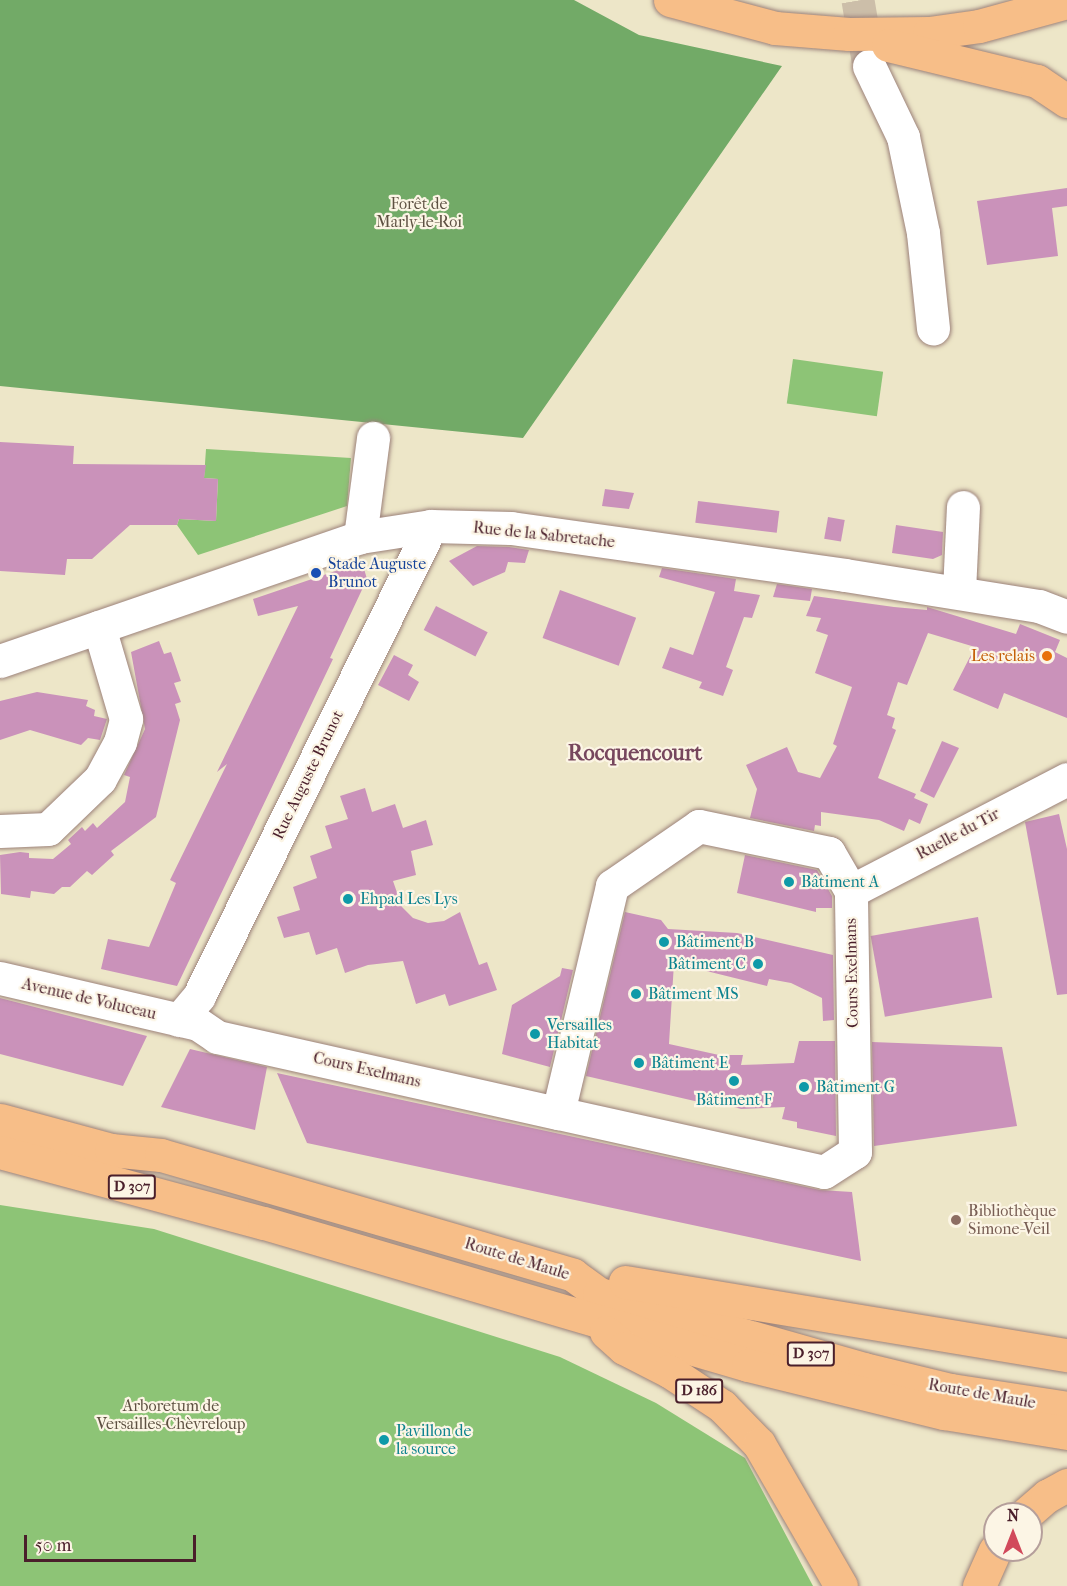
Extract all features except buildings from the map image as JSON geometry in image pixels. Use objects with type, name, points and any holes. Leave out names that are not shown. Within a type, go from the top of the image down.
[{"type":"main road","points":[[670,0],[775,28],[849,34],[929,33],[979,26],[1065,1]]},
{"type":"main road","points":[[849,34],[1037,81],[1067,101]]},
{"type":"main road","points":[[0,1098],[121,1136],[161,1155]]},
{"type":"main road","name":"Route de Maule","points":[[0,1120],[111,1150],[161,1155],[573,1275],[599,1294],[864,1369],[951,1390],[1067,1408]]},
{"type":"main road","name":"Route de Maule","points":[[0,1152],[264,1223],[748,1365],[944,1413],[1067,1433]]},
{"type":"main road","name":"D 307","points":[[573,1275],[1067,1355]]},
{"type":"main road","name":"D 186","points":[[587,1317],[624,1348],[669,1371],[722,1406],[759,1444],[842,1586]]},
{"type":"main road","points":[[1043,1502],[1067,1485]]},
{"type":"main road","points":[[979,1586],[990,1562]]},
{"type":"street","points":[[869,66],[903,137],[923,233],[933,328]]},
{"type":"street","points":[[360,537],[374,438]]},
{"type":"street","points":[[959,591],[963,507]]},
{"type":"street","name":"Rue de la Sabretache","points":[[0,661],[360,537],[431,526],[512,528],[959,591],[1040,606],[1067,617]]},
{"type":"street","name":"Rue Auguste Brunot","points":[[179,1020],[200,996],[431,526]]},
{"type":"street","points":[[0,831],[48,829],[100,779],[120,742],[126,719],[99,627]]},
{"type":"street","name":"Ruelle du Tir","points":[[851,891],[1067,779]]},
{"type":"street","name":"Cours Exelmans","points":[[179,1020],[198,1024],[217,1037],[558,1113],[824,1172],[845,1161],[855,1152],[851,891],[829,853],[699,826],[612,886],[558,1113]]},
{"type":"street","name":"Avenue de Voluceau","points":[[0,978],[179,1020]]},
{"type":"green space","name":"Forêt de Marly-le-Roi","points":[[0,0],[574,0],[639,35],[782,66],[523,438],[0,386]]},
{"type":"green space","points":[[793,359],[883,372],[877,416],[787,404]]},
{"type":"green space","points":[[206,449],[351,458],[347,506],[198,555],[177,525],[179,519],[216,521],[218,479],[204,478]]},
{"type":"green space","name":"Arboretum de Versailles-Chèvreloup","points":[[0,1205],[154,1229],[560,1357],[656,1403],[745,1458],[813,1586],[0,1586]]},
{"type":"tunnel","points":[[858,0],[868,60]]},
{"type":"place","name":"Stade Auguste Brunot","points":[[316,573]]},
{"type":"place","name":"Les relais","points":[[1047,656]]},
{"type":"place","name":"Bâtiment A","points":[[789,882]]},
{"type":"place","name":"Ehpad Les Lys","points":[[348,899]]},
{"type":"place","name":"Bâtiment B","points":[[664,942]]},
{"type":"place","name":"Bâtiment C","points":[[758,964]]},
{"type":"place","name":"Bâtiment MS","points":[[636,994]]},
{"type":"place","name":"Versailles Habitat","points":[[535,1034]]},
{"type":"place","name":"Bâtiment E","points":[[639,1063]]},
{"type":"place","name":"Bâtiment F","points":[[734,1081]]},
{"type":"place","name":"Bâtiment G","points":[[804,1087]]},
{"type":"place","name":"Bibliothèque Simone-Veil","points":[[956,1220]]},
{"type":"place","name":"Pavillon de la source","points":[[384,1440]]},
{"type":"district","name":"Rocquencourt","points":[[635,754]]}]
